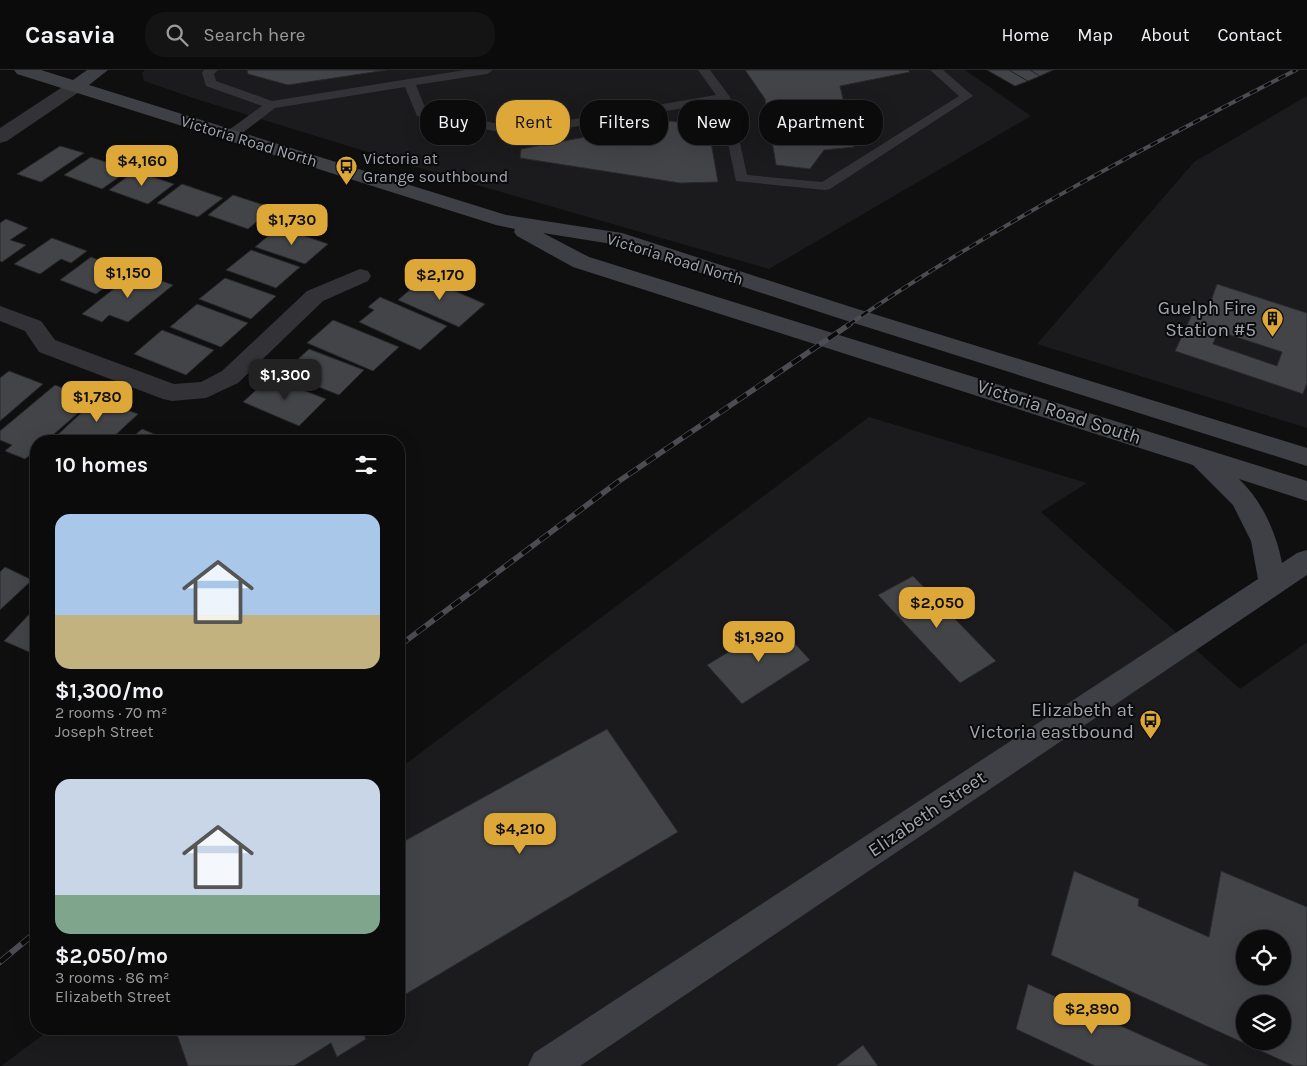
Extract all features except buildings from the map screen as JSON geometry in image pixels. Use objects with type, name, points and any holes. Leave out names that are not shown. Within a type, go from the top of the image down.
[{"type":"main road","name":"Victoria Road North","points":[[23,70],[503,220],[615,238],[843,312]]},
{"type":"main road","points":[[76,86],[99,70]]},
{"type":"main road","name":"Victoria Road North","points":[[503,220],[581,262],[812,334]]},
{"type":"main road","name":"Victoria Road South","points":[[843,312],[1307,457]]},
{"type":"main road","name":"Victoria Road South","points":[[812,334],[1307,491]]},
{"type":"main road","points":[[1200,457],[1243,499],[1264,541],[1273,584]]},
{"type":"main road","name":"Elizabeth Street","points":[[547,1066],[1307,561]]},
{"type":"street","points":[[0,138],[76,86]]},
{"type":"street","points":[[0,313],[33,326],[46,346],[56,350],[172,393],[206,390],[230,377],[315,296],[360,276]]},
{"type":"lane","points":[[212,70],[208,73],[210,83],[271,105]]},
{"type":"lane","points":[[231,135],[271,105],[487,70]]},
{"type":"lane","points":[[704,70],[724,97],[742,178],[825,186],[967,96],[936,70]]},
{"type":"lane","points":[[409,83],[421,112],[521,132],[724,97]]},
{"type":"shaded area","points":[[145,70],[965,70],[1031,116],[769,269],[449,177],[199,100],[144,81],[142,73]]},
{"type":"shaded area","points":[[1307,96],[1307,428],[1037,344],[1194,162]]},
{"type":"shaded area","points":[[869,417],[1087,483],[1041,512],[1240,689],[1307,642],[1307,1066],[1,1066],[43,1035],[405,1035],[405,765]]},
{"type":"railway","points":[[848,325],[956,255],[1068,190],[1296,70]]},
{"type":"railway","points":[[405,642],[619,481],[850,324]]},
{"type":"railway","points":[[0,962],[30,937]]},
{"type":"place","name":"Victoria at Grange southbound","points":[[347,186]]},
{"type":"place","name":"Guelph Fire Station #5","points":[[1272,338]]},
{"type":"place","name":"Elizabeth at Victoria eastbound","points":[[1150,740]]}]
